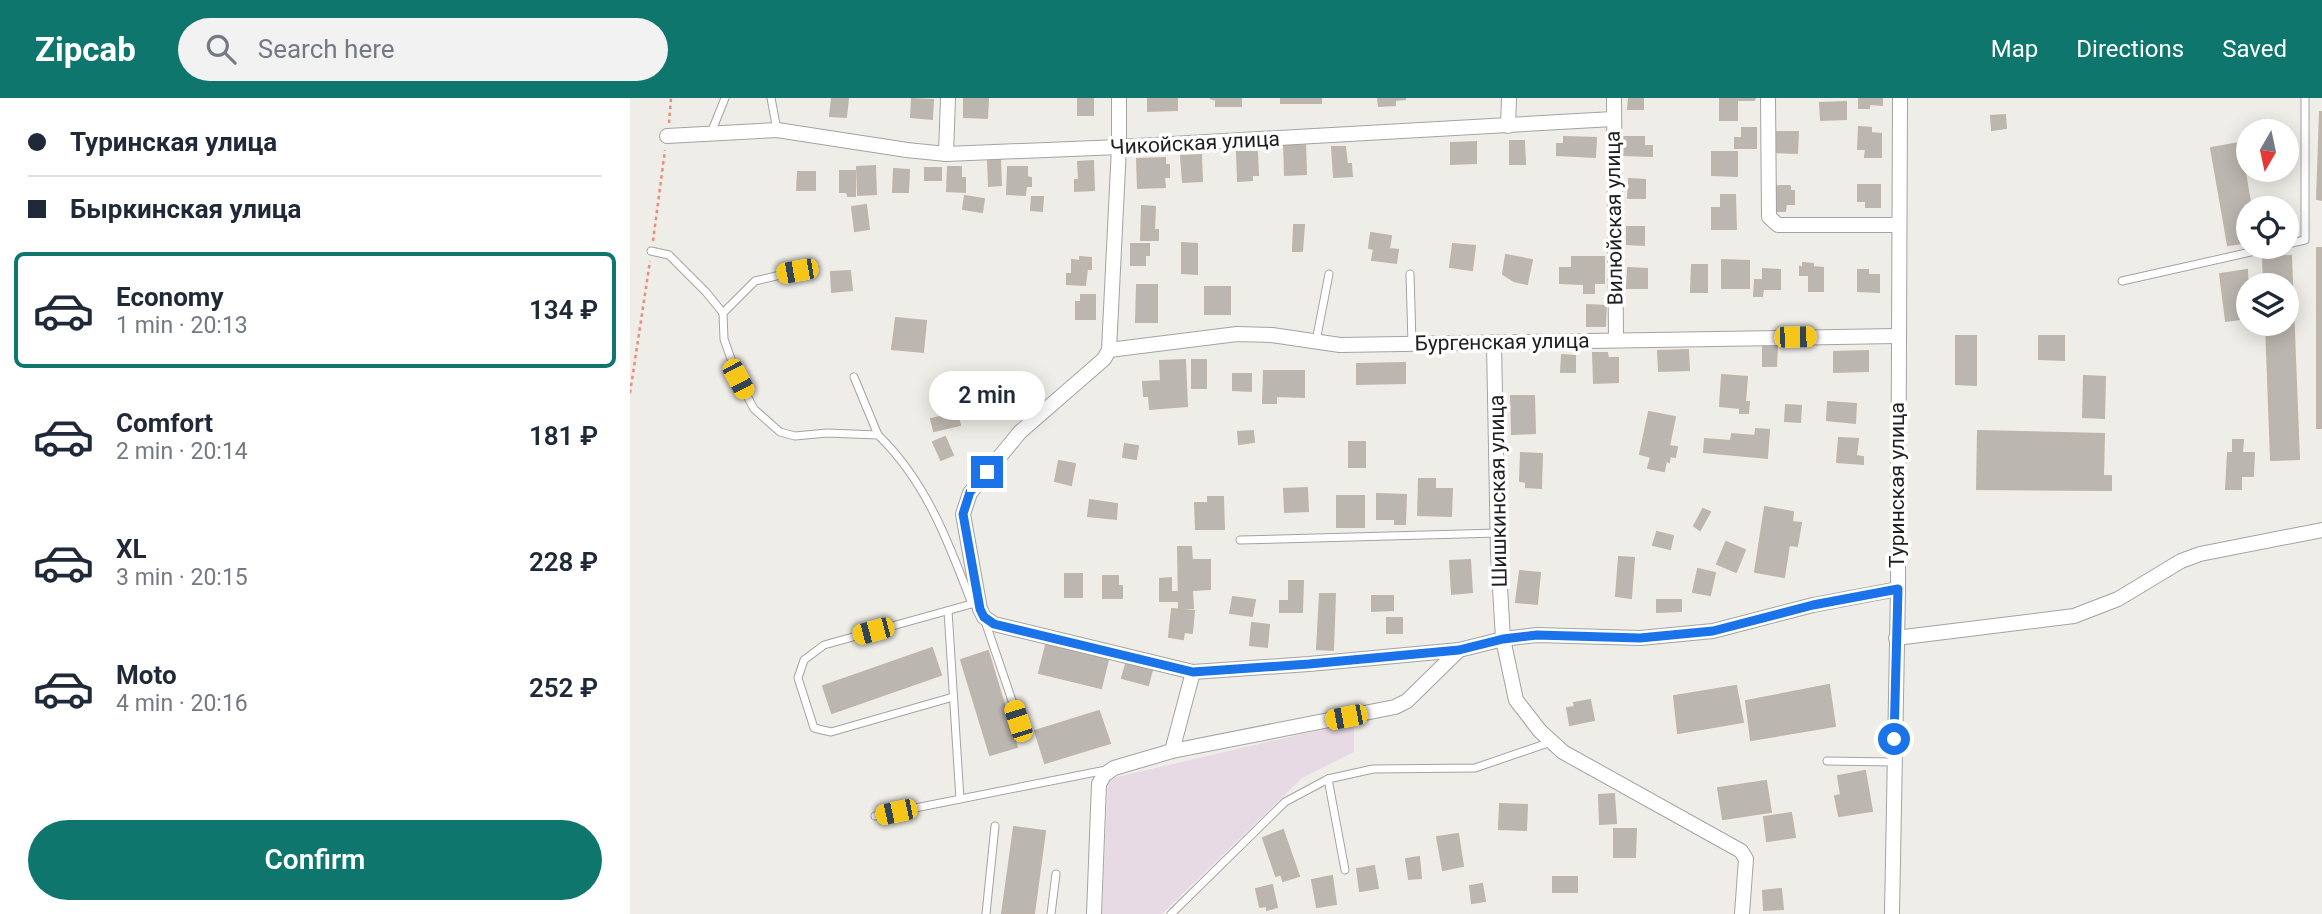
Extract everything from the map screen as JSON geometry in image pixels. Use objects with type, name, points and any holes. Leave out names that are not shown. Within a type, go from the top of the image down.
[{"type":"street","points":[[946,154],[948,98]]},
{"type":"street","points":[[1119,98],[1109,350],[1104,359],[1020,432],[970,492],[963,514],[976,603],[984,617],[994,624],[1193,672],[1459,650],[1503,639],[1537,635],[1640,638],[1713,631],[1813,605],[1898,589]]},
{"type":"street","points":[[1508,126],[1509,98]]},
{"type":"street","name":"Вилюйская улица","points":[[1614,98],[1616,339]]},
{"type":"street","points":[[1768,98],[1769,217],[1772,222],[1778,225],[1898,225]]},
{"type":"street","name":"Туринская улица","points":[[1892,914],[1898,589],[1900,98]]},
{"type":"street","name":"Чикойская улица","points":[[667,136],[777,130],[946,154],[1119,148],[1613,119]]},
{"type":"street","name":"Бургенская улица","points":[[1109,350],[1237,334],[1272,335],[1340,345],[1897,335]]},
{"type":"street","name":"Шишкинская улица","points":[[1494,344],[1497,533],[1503,639],[1517,700],[1540,731],[1563,752],[1741,851],[1746,859],[1742,914]]},
{"type":"street","points":[[1896,638],[2074,615],[2118,599],[2181,561],[2200,554],[2322,530]]},
{"type":"street","points":[[1094,914],[1099,784],[1104,775],[1114,768],[1172,751],[1395,707],[1407,701],[1459,650]]},
{"type":"street","points":[[1172,751],[1193,672]]},
{"type":"lane","points":[[711,133],[725,98]]},
{"type":"lane","points":[[771,98],[777,130]]},
{"type":"lane","points":[[2299,241],[2305,240],[2305,98]]},
{"type":"lane","points":[[651,251],[669,256],[706,292],[723,313],[724,339],[738,379],[754,410],[780,432],[795,436],[827,433],[878,435]]},
{"type":"lane","points":[[2122,281],[2236,255]]},
{"type":"lane","points":[[723,313],[755,281],[797,271],[810,271]]},
{"type":"lane","points":[[1317,341],[1329,274]]},
{"type":"lane","points":[[1409,274],[1412,344]]},
{"type":"lane","points":[[854,377],[878,435],[897,453],[922,491],[976,603],[824,645],[804,660],[798,678],[814,728],[831,732],[953,697]]},
{"type":"lane","points":[[1240,540],[1497,533]]},
{"type":"lane","points":[[948,611],[960,799]]},
{"type":"lane","points":[[984,617],[1018,721]]},
{"type":"lane","points":[[1171,914],[1285,802],[1328,779],[1373,769],[1475,768],[1552,742]]},
{"type":"lane","points":[[1826,761],[1894,762]]},
{"type":"lane","points":[[875,816],[1114,768]]},
{"type":"lane","points":[[1328,779],[1345,870]]},
{"type":"lane","points":[[986,914],[995,826]]},
{"type":"lane","points":[[1051,914],[1056,874]]},
{"type":"shaded area","points":[[1354,722],[1354,752],[1302,778],[1162,914],[1102,914],[1108,779]]},
{"type":"building","points":[[832,98],[848,98],[846,117],[830,116]]},
{"type":"building","points":[[1078,98],[1093,98],[1093,115],[1078,115]]},
{"type":"building","points":[[1148,98],[1177,98],[1177,110],[1148,111]]},
{"type":"building","points":[[1210,98],[1241,98],[1241,106],[1216,106],[1216,100]]},
{"type":"building","points":[[1281,98],[1321,98],[1321,103],[1281,103]]},
{"type":"building","points":[[1378,98],[1405,99],[1395,100],[1395,105],[1379,106]]},
{"type":"building","points":[[1629,98],[1643,98],[1643,109],[1628,109]]},
{"type":"building","points":[[1720,98],[1755,98],[1737,100],[1737,120],[1720,120]]},
{"type":"building","points":[[1859,98],[1882,98],[1882,105],[1869,104],[1869,108],[1859,108]]},
{"type":"building","points":[[912,99],[933,100],[932,119],[911,117]]},
{"type":"building","points":[[964,99],[988,99],[987,118],[964,117]]},
{"type":"building","points":[[1846,102],[1846,119],[1821,120],[1820,103]]},
{"type":"building","points":[[2322,112],[2322,200],[2317,199]]},
{"type":"building","points":[[2005,115],[2006,128],[1992,130],[1991,116]]},
{"type":"building","points":[[1859,127],[1871,128],[1871,133],[1881,134],[1881,157],[1865,157],[1866,149],[1858,149]]},
{"type":"building","points":[[1742,128],[1756,128],[1756,148],[1735,148],[1735,138],[1742,138]]},
{"type":"building","points":[[1775,132],[1798,132],[1797,153],[1775,152]]},
{"type":"building","points":[[1564,137],[1596,138],[1595,157],[1557,155],[1557,144],[1564,144]]},
{"type":"building","points":[[1623,137],[1644,137],[1644,146],[1652,146],[1652,156],[1623,155]]},
{"type":"building","points":[[1305,141],[1306,174],[1285,175],[1284,142]]},
{"type":"building","points":[[1510,141],[1524,141],[1525,164],[1510,164]]},
{"type":"building","points":[[1476,142],[1476,163],[1451,164],[1451,143]]},
{"type":"building","points":[[2236,144],[2236,182],[2247,182],[2249,196],[2236,196],[2236,244],[2228,245],[2211,148]]},
{"type":"building","points":[[1332,147],[1345,147],[1352,176],[1334,177]]},
{"type":"building","points":[[1237,152],[1257,152],[1258,175],[1252,175],[1252,180],[1238,181]]},
{"type":"building","points":[[1712,152],[1737,152],[1737,176],[1712,175]]},
{"type":"building","points":[[1201,155],[1202,181],[1183,182],[1181,156]]},
{"type":"building","points":[[1165,158],[1165,165],[1169,165],[1169,177],[1164,177],[1165,187],[1138,188],[1137,159]]},
{"type":"building","points":[[988,160],[1000,160],[1001,185],[989,186]]},
{"type":"building","points":[[1093,161],[1094,190],[1075,191],[1075,180],[1079,180],[1078,162]]},
{"type":"building","points":[[875,166],[876,194],[858,195],[857,167]]},
{"type":"building","points":[[948,167],[961,167],[961,178],[965,178],[965,192],[947,191]]},
{"type":"building","points":[[1008,167],[1027,167],[1031,186],[1026,186],[1025,195],[1007,194]]},
{"type":"building","points":[[925,168],[941,168],[941,180],[925,180]]},
{"type":"building","points":[[894,169],[909,170],[908,192],[893,192]]},
{"type":"building","points":[[840,171],[855,171],[855,196],[840,192]]},
{"type":"building","points":[[798,172],[815,172],[815,190],[797,190]]},
{"type":"building","points":[[1629,179],[1645,180],[1645,198],[1628,198]]},
{"type":"building","points":[[1858,185],[1880,185],[1880,207],[1866,207],[1866,201],[1858,201]]},
{"type":"building","points":[[1776,186],[1790,186],[1790,191],[1794,191],[1794,204],[1786,204],[1785,211],[1776,211]]},
{"type":"building","points":[[1721,195],[1735,195],[1736,229],[1712,229],[1712,208],[1721,208]]},
{"type":"building","points":[[965,196],[984,199],[982,212],[963,209]]},
{"type":"building","points":[[1032,197],[1043,197],[1042,211],[1031,210]]},
{"type":"building","points":[[866,205],[869,229],[855,231],[852,207]]},
{"type":"building","points":[[1142,206],[1155,207],[1154,230],[1158,230],[1158,240],[1141,240]]},
{"type":"building","points":[[1294,225],[1304,225],[1302,251],[1293,251]]},
{"type":"building","points":[[1627,227],[1644,227],[1644,245],[1627,244]]},
{"type":"building","points":[[1371,233],[1391,236],[1389,249],[1398,250],[1396,263],[1372,260],[1374,249],[1369,248]]},
{"type":"building","points":[[1182,243],[1197,244],[1197,274],[1182,273]]},
{"type":"building","points":[[1131,244],[1149,244],[1145,265],[1131,265]]},
{"type":"building","points":[[1453,244],[1475,246],[1472,270],[1450,267]]},
{"type":"building","points":[[2317,248],[2322,248],[2322,428],[2317,428]]},
{"type":"building","points":[[1506,255],[1532,260],[1527,284],[1514,281],[1503,274]]},
{"type":"building","points":[[1080,257],[1091,258],[1091,269],[1087,269],[1085,285],[1067,284],[1067,274],[1072,274],[1072,260],[1080,261]]},
{"type":"building","points":[[1572,257],[1604,257],[1604,283],[1594,283],[1594,293],[1584,293],[1584,284],[1560,283],[1560,268],[1572,268]]},
{"type":"building","points":[[2263,259],[2291,259],[2292,273],[2264,273]]},
{"type":"building","points":[[1722,260],[1749,261],[1749,288],[1722,288]]},
{"type":"building","points":[[1803,263],[1823,268],[1823,291],[1809,291],[1809,275],[1800,275]]},
{"type":"building","points":[[1692,265],[1707,265],[1707,292],[1691,292]]},
{"type":"building","points":[[1628,268],[1647,269],[1647,288],[1627,288]]},
{"type":"building","points":[[1763,269],[1780,270],[1780,289],[1763,289],[1762,296],[1754,296],[1755,280],[1763,280]]},
{"type":"building","points":[[1858,270],[1868,270],[1868,275],[1879,275],[1879,292],[1858,291]]},
{"type":"building","points":[[2247,270],[2247,273],[2236,273],[2236,320],[2226,321],[2220,274]]},
{"type":"building","points":[[850,271],[852,290],[832,292],[831,272]]},
{"type":"building","points":[[1137,285],[1157,285],[1157,322],[1136,322]]},
{"type":"building","points":[[1205,287],[1230,287],[1230,314],[1205,314]]},
{"type":"building","points":[[1081,295],[1095,295],[1095,319],[1076,319],[1076,302],[1081,302]]},
{"type":"building","points":[[1587,305],[1606,306],[1605,326],[1587,326]]},
{"type":"building","points":[[896,318],[926,321],[923,352],[892,349]]},
{"type":"building","points":[[1956,336],[1976,336],[1976,385],[1956,384]]},
{"type":"building","points":[[2039,336],[2064,336],[2064,360],[2039,359]]},
{"type":"building","points":[[2266,336],[2294,336],[2299,459],[2271,460]]},
{"type":"building","points":[[1763,346],[1777,346],[1776,366],[1763,366]]},
{"type":"building","points":[[1688,350],[1689,370],[1659,371],[1658,351]]},
{"type":"building","points":[[1868,351],[1868,371],[1834,372],[1834,352]]},
{"type":"building","points":[[1593,353],[1607,353],[1608,358],[1618,358],[1618,382],[1594,383]]},
{"type":"building","points":[[1562,355],[1575,356],[1575,372],[1561,372]]},
{"type":"building","points":[[1185,360],[1187,406],[1150,409],[1149,396],[1144,396],[1143,382],[1161,381],[1160,361]]},
{"type":"building","points":[[1192,360],[1206,360],[1206,388],[1192,388]]},
{"type":"building","points":[[1405,363],[1405,383],[1357,384],[1357,364]]},
{"type":"building","points":[[1264,371],[1304,371],[1304,397],[1276,396],[1276,403],[1263,403]]},
{"type":"building","points":[[1233,374],[1251,374],[1251,391],[1233,390]]},
{"type":"building","points":[[1722,375],[1747,377],[1745,402],[1749,402],[1748,413],[1740,413],[1740,408],[1720,406]]},
{"type":"building","points":[[2084,376],[2105,377],[2104,418],[2083,417]]},
{"type":"building","points":[[1511,396],[1534,396],[1535,433],[1512,434]]},
{"type":"building","points":[[1828,402],[1856,404],[1855,423],[1827,420]]},
{"type":"building","points":[[1786,405],[1801,406],[1800,422],[1785,421]]},
{"type":"building","points":[[1649,412],[1675,417],[1669,446],[1677,447],[1675,457],[1670,456],[1669,462],[1666,461],[1664,471],[1648,468],[1651,457],[1640,454]]},
{"type":"building","points":[[957,413],[960,425],[934,431],[931,419]]},
{"type":"building","points":[[1756,429],[1769,430],[1767,458],[1704,452],[1705,439],[1731,441],[1732,434],[1755,436]]},
{"type":"building","points":[[1253,431],[1254,442],[1239,444],[1238,432]]},
{"type":"building","points":[[1978,431],[2104,434],[2103,476],[2111,476],[2111,490],[1977,489]]},
{"type":"building","points":[[945,437],[953,455],[941,460],[933,442]]},
{"type":"building","points":[[1839,438],[1858,439],[1856,456],[1863,457],[1863,464],[1837,462]]},
{"type":"building","points":[[2233,440],[2243,440],[2242,453],[2254,453],[2253,476],[2241,476],[2241,489],[2226,489],[2228,453],[2233,453]]},
{"type":"building","points":[[1349,442],[1365,442],[1365,467],[1349,467]]},
{"type":"building","points":[[1125,444],[1138,446],[1136,459],[1123,457]]},
{"type":"building","points":[[1521,453],[1542,454],[1541,488],[1526,487],[1526,482],[1520,481]]},
{"type":"building","points":[[1059,461],[1075,464],[1071,485],[1055,481]]},
{"type":"building","points":[[1419,479],[1435,479],[1435,489],[1452,489],[1451,516],[1418,515]]},
{"type":"building","points":[[1307,488],[1308,511],[1285,512],[1284,489]]},
{"type":"building","points":[[1377,494],[1406,495],[1405,524],[1395,524],[1395,519],[1377,519]]},
{"type":"building","points":[[1337,496],[1364,496],[1364,527],[1337,527]]},
{"type":"building","points":[[1208,497],[1223,497],[1224,529],[1196,529],[1195,503],[1208,503]]},
{"type":"building","points":[[1090,500],[1117,504],[1116,519],[1088,516]]},
{"type":"building","points":[[1765,507],[1793,512],[1792,522],[1801,523],[1797,546],[1789,545],[1784,577],[1755,572]]},
{"type":"building","points":[[1703,509],[1710,512],[1700,530],[1694,526]]},
{"type":"building","points":[[1657,532],[1673,536],[1670,549],[1653,545]]},
{"type":"building","points":[[1726,542],[1745,550],[1736,572],[1717,564]]},
{"type":"building","points":[[1178,547],[1191,547],[1192,560],[1210,560],[1210,589],[1192,590],[1193,608],[1179,608]]},
{"type":"building","points":[[1619,557],[1634,558],[1631,598],[1616,596]]},
{"type":"building","points":[[1470,560],[1472,592],[1452,594],[1450,561]]},
{"type":"building","points":[[1698,569],[1715,573],[1710,595],[1693,592]]},
{"type":"building","points":[[1520,571],[1540,573],[1537,604],[1516,602]]},
{"type":"building","points":[[1065,574],[1082,574],[1082,597],[1065,597]]},
{"type":"building","points":[[1103,576],[1118,576],[1118,586],[1122,586],[1122,598],[1103,598]]},
{"type":"building","points":[[1171,578],[1171,592],[1177,592],[1177,601],[1160,601],[1160,579]]},
{"type":"building","points":[[1289,581],[1303,581],[1302,612],[1280,612],[1280,601],[1289,601]]},
{"type":"building","points":[[1320,594],[1335,594],[1333,650],[1317,649]]},
{"type":"building","points":[[1372,596],[1393,596],[1393,610],[1372,611]]},
{"type":"building","points":[[1233,597],[1255,600],[1252,616],[1230,613]]},
{"type":"building","points":[[1657,600],[1681,600],[1681,611],[1657,612]]},
{"type":"building","points":[[1172,609],[1194,611],[1192,633],[1184,632],[1183,639],[1169,637]]},
{"type":"building","points":[[1387,618],[1402,618],[1402,633],[1387,633]]},
{"type":"building","points":[[1252,623],[1269,625],[1267,647],[1250,645]]},
{"type":"building","points":[[1046,645],[1108,660],[1101,688],[1039,673]]},
{"type":"building","points":[[932,648],[941,675],[832,713],[823,686]]},
{"type":"building","points":[[988,651],[1017,747],[990,755],[961,660]]},
{"type":"building","points":[[1126,664],[1152,670],[1148,685],[1122,678]]},
{"type":"building","points":[[1829,685],[1835,726],[1751,740],[1746,701]]},
{"type":"building","points":[[1736,686],[1743,722],[1678,733],[1674,696]]},
{"type":"building","points":[[1590,700],[1594,720],[1570,725],[1567,708],[1575,707],[1574,703]]},
{"type":"building","points":[[1099,711],[1110,743],[1045,763],[1035,731]]},
{"type":"building","points":[[1865,771],[1872,811],[1839,816],[1835,796],[1841,795],[1838,776]]},
{"type":"building","points":[[1766,781],[1771,812],[1723,819],[1718,788]]},
{"type":"building","points":[[1614,794],[1616,823],[1600,824],[1599,795]]},
{"type":"building","points":[[1500,804],[1527,805],[1526,830],[1499,829]]},
{"type":"building","points":[[1791,813],[1795,837],[1767,841],[1764,817]]},
{"type":"building","points":[[1014,827],[1045,831],[1034,914],[1002,914]]},
{"type":"building","points":[[1614,829],[1636,829],[1635,857],[1614,857]]},
{"type":"building","points":[[1283,830],[1299,876],[1283,881],[1281,874],[1276,876],[1263,838]]},
{"type":"building","points":[[1458,834],[1463,866],[1443,870],[1437,837]]},
{"type":"building","points":[[1419,857],[1421,878],[1409,879],[1406,859]]},
{"type":"building","points":[[1374,866],[1378,888],[1360,891],[1357,869]]},
{"type":"building","points":[[1332,876],[1336,904],[1317,907],[1312,880]]},
{"type":"building","points":[[1553,877],[1577,877],[1577,892],[1553,892]]},
{"type":"building","points":[[1482,884],[1485,901],[1472,903],[1470,886]]},
{"type":"building","points":[[1272,885],[1277,907],[1267,910],[1267,906],[1260,907],[1256,889]]},
{"type":"building","points":[[1781,889],[1783,909],[1764,910],[1763,891]]},
{"type":"route","points":[[987,472],[970,492],[963,514],[980,609],[984,617],[994,624],[1193,672],[1459,650],[1503,639],[1537,635],[1640,638],[1713,631],[1813,605],[1898,589],[1894,739]]}]
